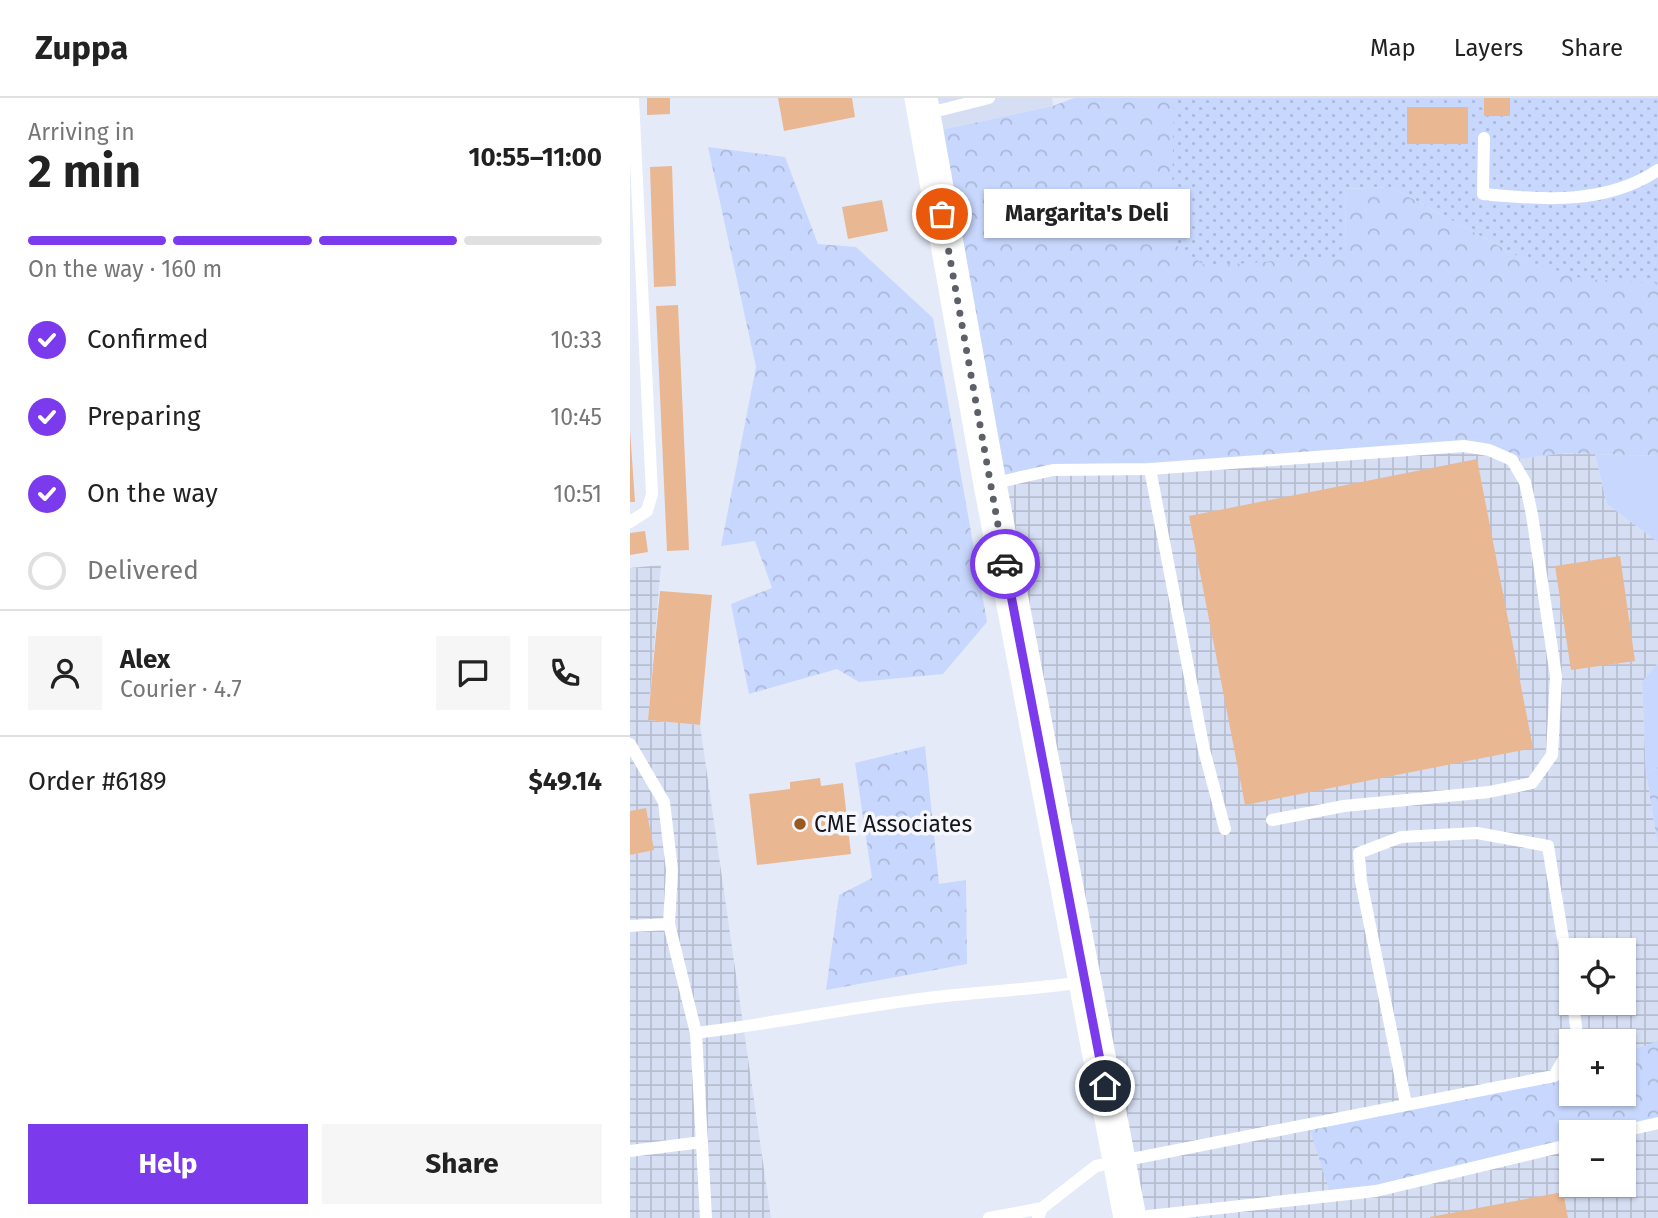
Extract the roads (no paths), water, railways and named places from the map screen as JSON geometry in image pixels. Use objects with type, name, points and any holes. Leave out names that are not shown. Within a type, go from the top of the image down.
[{"type":"street","points":[[922,106],[990,484],[1087,981],[1118,1164],[1130,1218]]},
{"type":"lane","points":[[630,522],[647,511],[652,494],[636,291],[633,98]]},
{"type":"lane","points":[[922,106],[989,98]]},
{"type":"lane","points":[[1484,138],[1483,194],[1531,199],[1577,198],[1630,184],[1658,170]]},
{"type":"lane","points":[[990,484],[1053,470],[1150,469],[1464,446],[1489,450],[1512,460],[1525,482],[1532,515],[1556,676],[1552,755],[1532,783],[1489,792],[1344,806],[1272,820]]},
{"type":"lane","points":[[1150,469],[1203,750],[1225,829]]},
{"type":"lane","points":[[630,744],[664,802],[672,870],[669,923],[696,1033],[706,1218]]},
{"type":"lane","points":[[1406,1104],[1361,881],[1359,853],[1401,837],[1477,833],[1548,846],[1563,938]]},
{"type":"lane","points":[[630,926],[669,923]]},
{"type":"lane","points":[[696,1033],[774,1024],[944,996],[1030,990],[1087,981]]},
{"type":"lane","points":[[989,1218],[1040,1213],[1096,1166],[1118,1164],[1555,1076],[1559,1068]]},
{"type":"lane","points":[[1636,1128],[1658,1123]]},
{"type":"lane","points":[[630,1151],[702,1142]]},
{"type":"lane","points":[[1130,1218],[1376,1191],[1559,1147]]},
{"type":"place","name":"Margarita's Deli","points":[[942,214]]},
{"type":"place","name":"CME Associates","points":[[800,824]]}]
